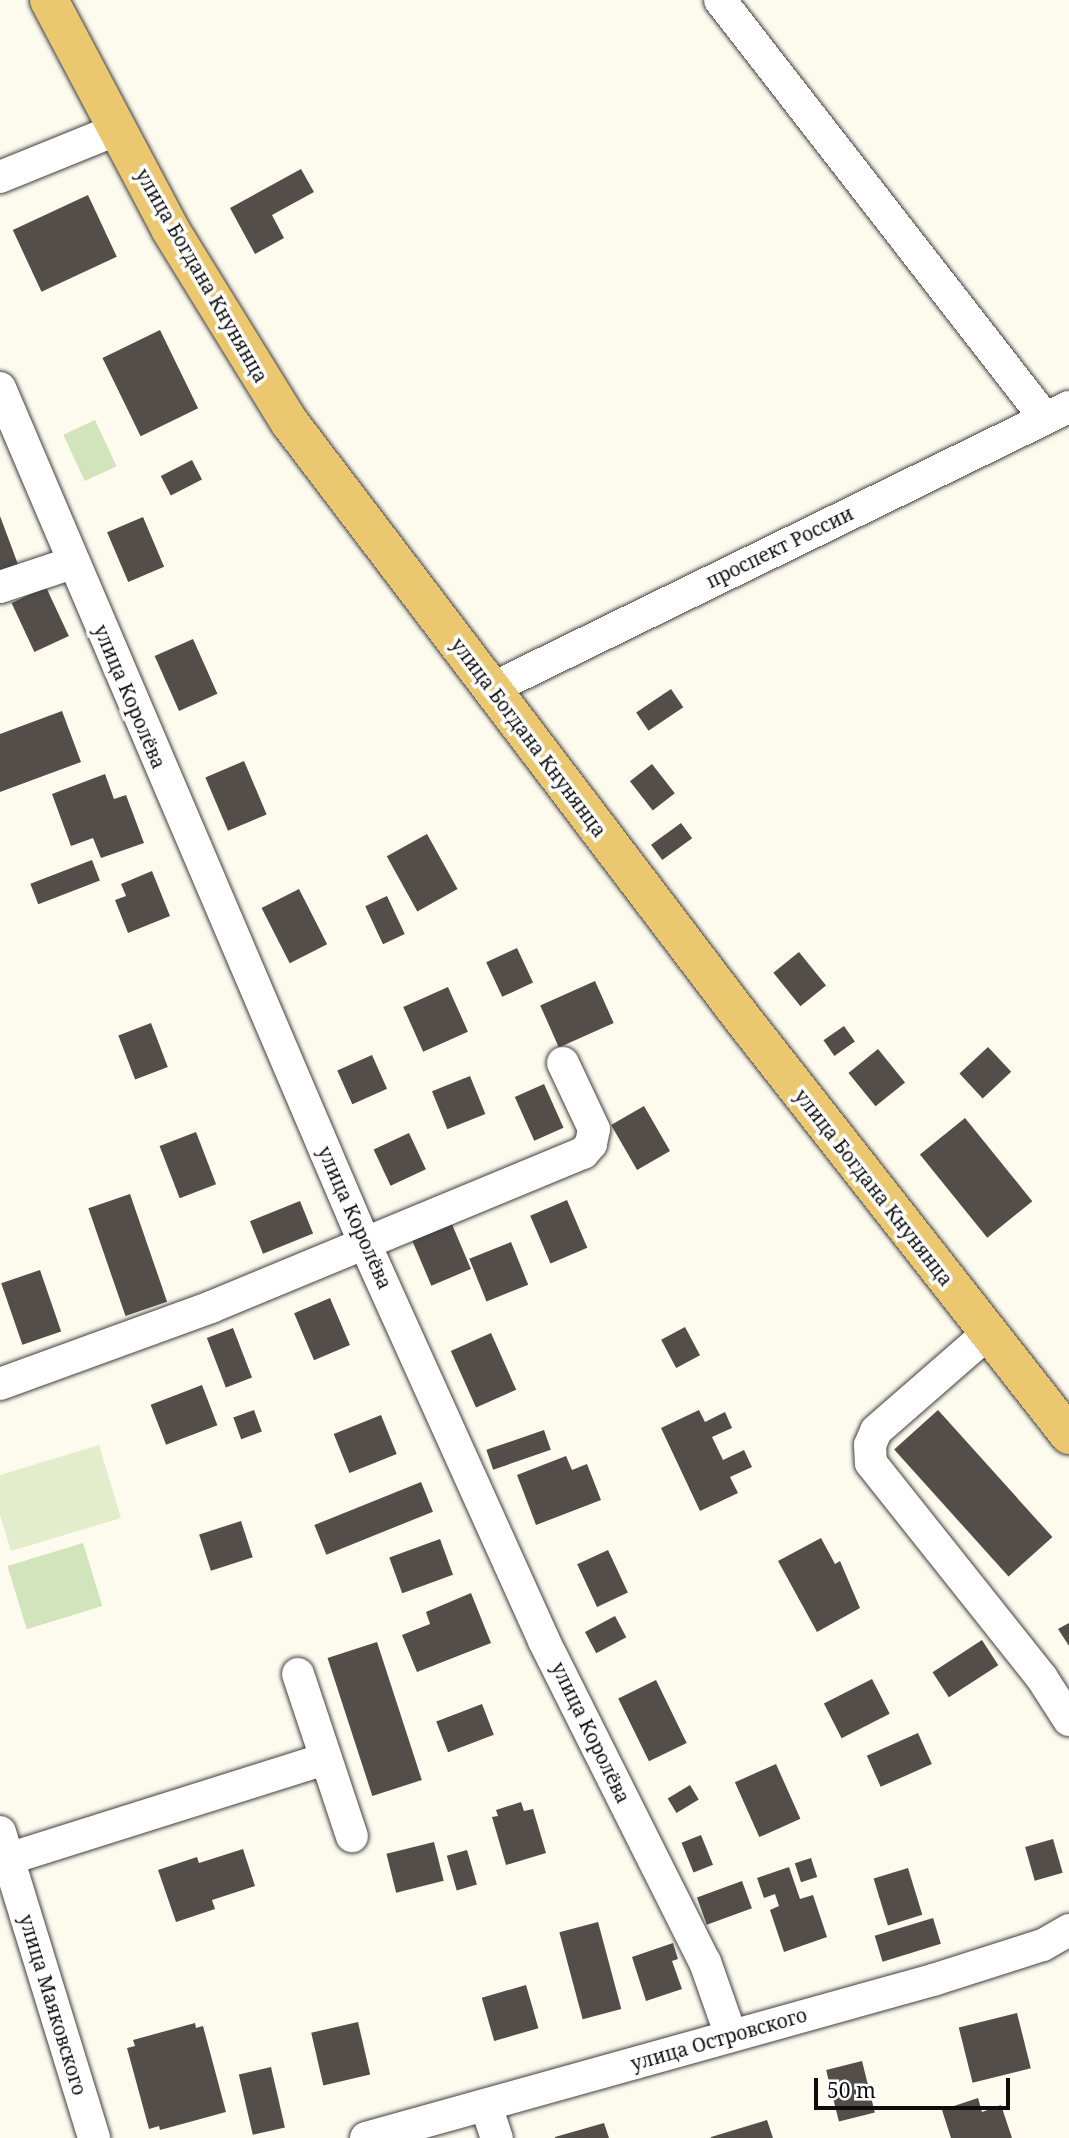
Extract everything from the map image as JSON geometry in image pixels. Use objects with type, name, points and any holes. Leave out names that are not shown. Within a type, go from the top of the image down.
[{"type":"main road","name":"улица Богдана Кнунянца","points":[[49,0],[116,130],[253,369],[491,690],[987,1334],[1069,1435]]},
{"type":"street","points":[[720,0],[1057,412]]},
{"type":"street","points":[[0,177],[116,130]]},
{"type":"street","name":"улица Королёва","points":[[0,388],[72,563],[365,1244],[544,1641],[705,1962],[732,2036]]},
{"type":"street","name":"проспект России","points":[[491,690],[1057,412]]},
{"type":"street","points":[[0,587],[72,563]]},
{"type":"street","points":[[0,1384],[211,1307],[583,1153],[591,1144],[594,1129],[563,1063]]},
{"type":"street","points":[[987,1334],[876,1432],[870,1445],[871,1463],[1042,1678],[1069,1720]]},
{"type":"street","points":[[298,1674],[352,1836]]},
{"type":"street","points":[[4,1846],[326,1759]]},
{"type":"street","name":"улица Маяковского","points":[[4,1846],[11,1916],[94,2138]]},
{"type":"street","name":"улица Островского","points":[[366,2138],[1009,1956],[1069,1930]]},
{"type":"street","points":[[486,2105],[498,2138]]},
{"type":"green space","points":[[95,420],[117,466],[85,481],[63,435]]},
{"type":"green space","points":[[99,1445],[121,1518],[11,1551],[0,1515],[0,1475]]},
{"type":"green space","points":[[83,1543],[102,1606],[27,1629],[7,1566]]},
{"type":"building","points":[[301,169],[314,192],[272,215],[284,238],[255,254],[230,208]]},
{"type":"building","points":[[88,195],[117,257],[42,292],[13,230]]},
{"type":"building","points":[[160,330],[198,408],[141,436],[102,358]]},
{"type":"building","points":[[192,460],[202,480],[171,495],[161,476]]},
{"type":"building","points":[[0,516],[19,567],[0,575]]},
{"type":"building","points":[[143,517],[164,567],[128,582],[107,532]]},
{"type":"building","points":[[46,587],[69,636],[34,652],[12,603]]},
{"type":"building","points":[[193,639],[217,694],[179,711],[155,656]]},
{"type":"building","points":[[671,689],[683,707],[648,731],[636,712]]},
{"type":"building","points":[[62,711],[81,762],[0,792],[0,734]]},
{"type":"building","points":[[244,761],[267,814],[228,831],[205,777]]},
{"type":"building","points":[[652,764],[675,793],[653,810],[630,781]]},
{"type":"building","points":[[105,774],[114,799],[126,795],[144,843],[101,858],[93,838],[71,846],[52,794]]},
{"type":"building","points":[[681,823],[692,838],[662,860],[651,845]]},
{"type":"building","points":[[427,834],[458,889],[417,911],[387,856]]},
{"type":"building","points":[[92,860],[100,881],[38,904],[30,884]]},
{"type":"building","points":[[152,871],[170,916],[128,933],[115,900],[126,896],[121,884]]},
{"type":"building","points":[[299,889],[327,944],[290,963],[262,908]]},
{"type":"building","points":[[387,896],[405,934],[383,944],[365,906]]},
{"type":"building","points":[[517,948],[533,982],[502,997],[486,962]]},
{"type":"building","points":[[799,952],[826,985],[800,1006],[773,973]]},
{"type":"building","points":[[595,981],[614,1023],[559,1047],[540,1005]]},
{"type":"building","points":[[448,987],[468,1032],[423,1052],[403,1007]]},
{"type":"building","points":[[151,1023],[168,1067],[135,1079],[118,1036]]},
{"type":"building","points":[[844,1026],[855,1042],[834,1056],[824,1040]]},
{"type":"building","points":[[988,1047],[1011,1072],[983,1098],[959,1074]]},
{"type":"building","points":[[878,1049],[905,1082],[876,1106],[848,1073]]},
{"type":"building","points":[[372,1055],[387,1089],[352,1104],[337,1070]]},
{"type":"building","points":[[470,1076],[485,1114],[447,1129],[432,1091]]},
{"type":"building","points":[[544,1084],[564,1128],[534,1141],[515,1097]]},
{"type":"building","points":[[644,1106],[670,1151],[637,1170],[611,1125]]},
{"type":"building","points":[[965,1118],[1032,1201],[987,1238],[920,1155]]},
{"type":"building","points":[[196,1132],[216,1184],[180,1198],[160,1146]]},
{"type":"building","points":[[409,1133],[426,1169],[391,1186],[374,1149]]},
{"type":"building","points":[[130,1194],[167,1302],[126,1316],[88,1208]]},
{"type":"building","points":[[567,1200],[587,1248],[550,1263],[530,1216]]},
{"type":"building","points":[[300,1201],[313,1233],[263,1254],[250,1221]]},
{"type":"building","points":[[451,1222],[471,1269],[431,1286],[411,1239]]},
{"type":"building","points":[[511,1242],[528,1285],[487,1302],[469,1259]]},
{"type":"building","points":[[40,1270],[61,1331],[22,1345],[1,1283]]},
{"type":"building","points":[[330,1298],[350,1345],[314,1360],[294,1313]]},
{"type":"building","points":[[685,1327],[700,1355],[676,1368],[661,1340]]},
{"type":"building","points":[[233,1328],[252,1377],[226,1388],[207,1338]]},
{"type":"building","points":[[491,1333],[516,1390],[476,1408],[451,1351]]},
{"type":"building","points":[[202,1385],[217,1425],[166,1445],[151,1405]]},
{"type":"building","points":[[254,1410],[262,1432],[241,1439],[233,1418]]},
{"type":"building","points":[[699,1410],[705,1422],[725,1412],[732,1428],[712,1437],[723,1460],[744,1450],[752,1467],[730,1477],[738,1493],[700,1511],[661,1428]]},
{"type":"building","points":[[938,1410],[1052,1537],[1009,1577],[894,1449]]},
{"type":"building","points":[[381,1415],[397,1454],[349,1473],[334,1434]]},
{"type":"building","points":[[544,1430],[551,1450],[493,1470],[486,1450]]},
{"type":"building","points":[[566,1456],[572,1470],[587,1464],[601,1500],[536,1525],[517,1475]]},
{"type":"building","points":[[421,1482],[433,1512],[326,1555],[314,1525]]},
{"type":"building","points":[[241,1521],[253,1557],[211,1571],[199,1535]]},
{"type":"building","points":[[821,1538],[835,1564],[840,1561],[860,1608],[817,1632],[778,1561]]},
{"type":"building","points":[[440,1539],[453,1575],[402,1593],[389,1557]]},
{"type":"building","points":[[608,1550],[628,1593],[597,1607],[577,1564]]},
{"type":"building","points":[[471,1593],[491,1643],[417,1672],[402,1635],[430,1624],[426,1612]]},
{"type":"building","points":[[615,1616],[626,1637],[596,1653],[585,1632]]},
{"type":"building","points":[[1069,1623],[1069,1646],[1058,1629]]},
{"type":"building","points":[[982,1640],[998,1665],[949,1697],[933,1672]]},
{"type":"building","points":[[377,1642],[422,1780],[372,1796],[328,1658]]},
{"type":"building","points":[[872,1679],[890,1714],[842,1738],[824,1704]]},
{"type":"building","points":[[656,1680],[687,1743],[649,1761],[618,1698]]},
{"type":"building","points":[[482,1704],[494,1735],[448,1752],[436,1722]]},
{"type":"building","points":[[918,1733],[932,1764],[881,1787],[867,1756]]},
{"type":"building","points":[[776,1764],[800,1819],[759,1837],[735,1782]]},
{"type":"building","points":[[690,1785],[699,1800],[676,1813],[668,1798]]},
{"type":"building","points":[[521,1802],[524,1811],[533,1809],[546,1853],[506,1865],[492,1817],[498,1816],[496,1810]]},
{"type":"building","points":[[701,1835],[713,1865],[694,1873],[682,1843]]},
{"type":"building","points":[[1053,1839],[1063,1873],[1035,1881],[1025,1847]]},
{"type":"building","points":[[434,1842],[444,1881],[396,1893],[386,1854]]},
{"type":"building","points":[[243,1849],[255,1886],[212,1900],[215,1909],[176,1922],[158,1870],[197,1857],[199,1863]]},
{"type":"building","points":[[467,1850],[477,1885],[457,1890],[447,1856]]},
{"type":"building","points":[[811,1858],[817,1877],[801,1882],[795,1863]]},
{"type":"building","points":[[789,1867],[800,1899],[813,1895],[827,1937],[784,1952],[770,1910],[779,1906],[775,1894],[764,1898],[757,1878]]},
{"type":"building","points":[[908,1868],[922,1915],[888,1925],[874,1879]]},
{"type":"building","points":[[742,1881],[752,1908],[707,1925],[697,1897]]},
{"type":"building","points":[[933,1918],[941,1944],[883,1962],[875,1936]]},
{"type":"building","points":[[598,1922],[621,2009],[583,2019],[559,1932]]},
{"type":"building","points":[[673,1943],[678,1959],[672,1961],[682,1989],[646,2001],[632,1957]]},
{"type":"building","points":[[526,1985],[538,2028],[494,2041],[482,1998]]},
{"type":"building","points":[[1017,2013],[1031,2068],[973,2083],[959,2028]]},
{"type":"building","points":[[358,2022],[370,2075],[323,2085],[311,2033]]},
{"type":"building","points":[[195,2023],[196,2028],[203,2026],[226,2112],[160,2130],[159,2126],[149,2129],[127,2048],[135,2046],[133,2040]]},
{"type":"building","points":[[862,2061],[875,2112],[839,2121],[826,2070]]},
{"type":"building","points":[[271,2067],[285,2127],[253,2135],[239,2074]]},
{"type":"building","points":[[978,2098],[982,2112],[1001,2105],[1012,2138],[951,2138],[942,2110]]},
{"type":"building","points":[[767,2120],[773,2138],[711,2138],[711,2137]]},
{"type":"building","points":[[604,2123],[609,2138],[555,2138],[555,2137]]}]
